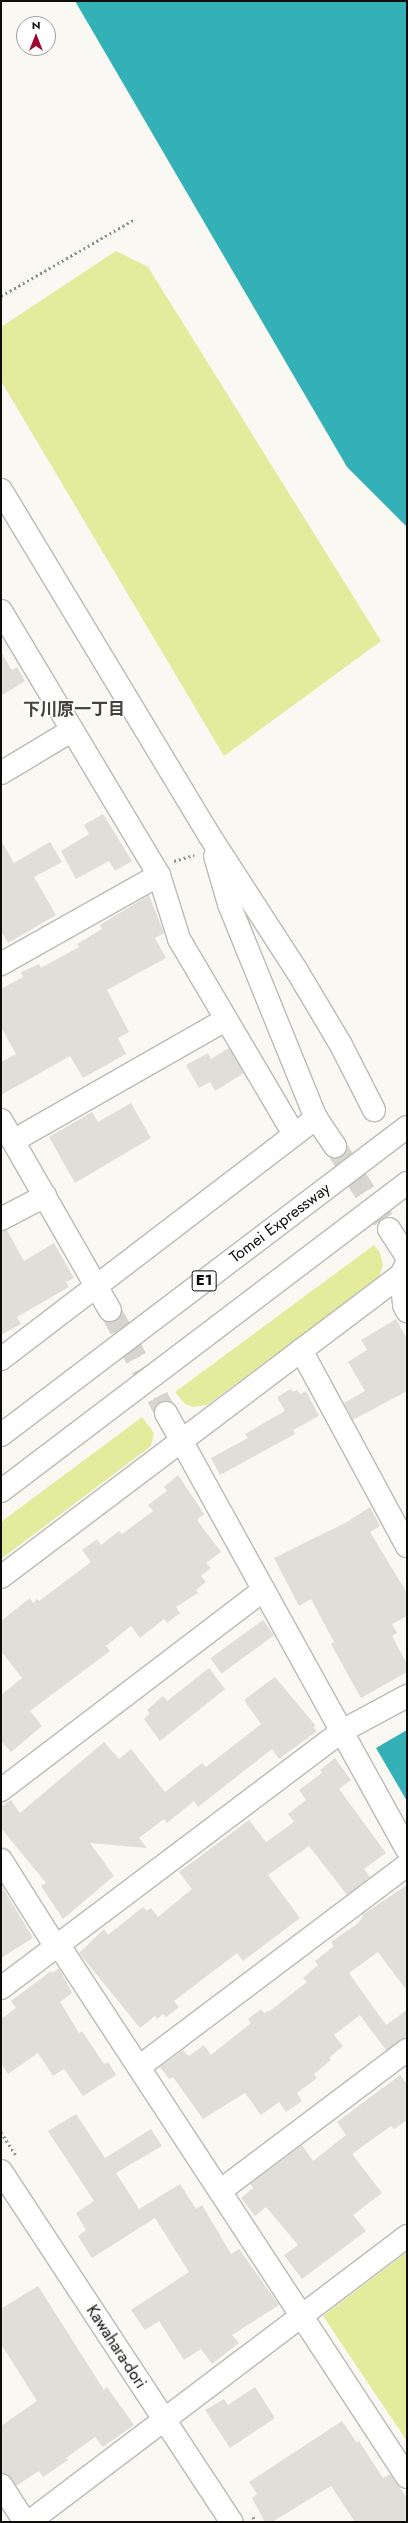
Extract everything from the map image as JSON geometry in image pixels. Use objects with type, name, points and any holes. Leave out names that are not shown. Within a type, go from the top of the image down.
[{"type":"main road","points":[[1,490],[211,842],[297,971],[341,1045],[374,1110]]},
{"type":"main road","points":[[1,611],[71,731],[157,871],[179,939],[225,1020],[294,1134]]},
{"type":"main road","points":[[1,773],[71,731]]},
{"type":"main road","points":[[211,842],[229,904],[316,1118],[334,1146]]},
{"type":"main road","points":[[1,964],[157,871]]},
{"type":"main road","points":[[13,1141],[225,1020]]},
{"type":"main road","points":[[1,1359],[316,1118]]},
{"type":"main road","points":[[1,1120],[110,1310]]},
{"type":"main road","name":"Tomei Expressway","points":[[1,1435],[407,1127]]},
{"type":"main road","points":[[1,1491],[407,1184]]},
{"type":"main road","points":[[1,1219],[45,1196]]},
{"type":"main road","points":[[388,1229],[405,1265],[404,1305],[407,1311]]},
{"type":"main road","points":[[1,1577],[301,1350],[405,1265]]},
{"type":"main road","points":[[301,1350],[407,1546]]},
{"type":"main road","points":[[166,1413],[407,1849]]},
{"type":"main road","points":[[1,1790],[264,1590]]},
{"type":"main road","points":[[1,1988],[342,1731],[407,1696]]},
{"type":"main road","points":[[1,1860],[139,2067],[407,2477]]},
{"type":"main road","points":[[139,2067],[407,1865]]},
{"type":"main road","points":[[220,2191],[407,2050]]},
{"type":"main road","name":"Kawahara-dori","points":[[1,2171],[232,2522]]},
{"type":"main road","points":[[29,2522],[407,2236]]},
{"type":"main road","points":[[1,2485],[25,2522]]},
{"type":"path","points":[[1,296],[135,219]]},
{"type":"path","points":[[157,871],[211,842]]},
{"type":"green space","points":[[116,251],[148,267],[381,641],[224,756],[1,381],[1,327]]},
{"type":"green space","points":[[374,1245],[380,1253],[383,1265],[379,1278],[207,1405],[193,1407],[185,1404],[175,1392]]},
{"type":"green space","points":[[142,1417],[154,1433],[151,1446],[1,1559],[1,1522]]},
{"type":"green space","points":[[407,2252],[407,2441],[323,2316]]},
{"type":"water","points":[[75,1],[407,1],[407,527],[347,467]]},
{"type":"water","points":[[407,1730],[407,1801],[376,1748]]},
{"type":"building","points":[[1,652],[12,670],[17,667],[25,681],[1,696]]},
{"type":"building","points":[[103,814],[132,861],[115,871],[109,861],[76,879],[61,851],[89,834],[84,825]]},
{"type":"building","points":[[1,840],[14,863],[50,842],[62,862],[34,877],[56,915],[8,943],[1,931]]},
{"type":"building","points":[[149,895],[164,933],[155,938],[166,958],[107,990],[129,1032],[118,1038],[126,1054],[83,1078],[70,1056],[1,1095],[1,1062],[16,1054],[1,1027],[1,989],[23,977],[21,972],[39,964],[41,968],[79,947],[77,944],[102,929],[100,925]]},
{"type":"building","points":[[229,1048],[244,1073],[215,1091],[210,1082],[199,1088],[186,1065],[208,1053],[211,1059]]},
{"type":"building","points":[[131,1103],[151,1138],[75,1183],[49,1137],[92,1112],[98,1122]]},
{"type":"building","points":[[7,1230],[24,1261],[54,1243],[74,1278],[66,1282],[69,1287],[17,1317],[21,1324],[1,1335],[1,1231]]},
{"type":"building","points":[[396,1319],[407,1339],[407,1391],[353,1420],[344,1403],[365,1391],[348,1362],[367,1350],[361,1340]]},
{"type":"building","points":[[291,1389],[293,1392],[297,1390],[300,1394],[306,1391],[319,1416],[293,1430],[295,1434],[220,1475],[211,1458],[248,1438],[245,1434],[285,1411],[277,1397]]},
{"type":"building","points":[[178,1475],[204,1514],[197,1520],[221,1552],[206,1563],[211,1568],[201,1576],[206,1582],[196,1590],[198,1593],[176,1607],[180,1613],[167,1623],[164,1619],[140,1638],[131,1626],[106,1646],[110,1651],[30,1711],[42,1726],[11,1752],[1,1741],[1,1695],[22,1678],[1,1651],[1,1621],[30,1598],[33,1603],[37,1599],[39,1601],[91,1562],[82,1550],[97,1539],[101,1545],[119,1531],[122,1534],[153,1511],[148,1505],[167,1491],[164,1487]]},
{"type":"building","points":[[370,1507],[380,1526],[370,1532],[407,1593],[407,1616],[392,1624],[397,1633],[392,1636],[407,1664],[407,1672],[361,1698],[331,1644],[334,1642],[311,1599],[299,1606],[274,1558],[347,1522]]},
{"type":"building","points":[[263,1620],[274,1635],[222,1674],[210,1658]]},
{"type":"building","points":[[209,1668],[225,1689],[160,1741],[144,1719],[150,1713],[147,1710],[163,1696],[167,1701]]},
{"type":"building","points":[[275,1677],[316,1726],[313,1727],[317,1731],[279,1759],[272,1749],[198,1807],[194,1801],[167,1823],[164,1819],[139,1838],[147,1848],[90,1843],[114,1876],[63,1919],[41,1886],[46,1883],[1,1828],[1,1807],[11,1800],[20,1813],[104,1742],[119,1759],[131,1749],[165,1792],[202,1763],[206,1767],[261,1724],[244,1700]]},
{"type":"building","points":[[335,1758],[351,1780],[339,1789],[386,1853],[364,1869],[370,1877],[347,1895],[309,1846],[268,1875],[300,1918],[243,1961],[237,1953],[174,2001],[179,2007],[166,2017],[163,2014],[157,2019],[155,2016],[140,2028],[79,1953],[104,1929],[108,1935],[143,1907],[147,1911],[151,1908],[158,1917],[192,1889],[179,1872],[249,1820],[266,1842],[294,1822],[288,1814],[306,1800],[299,1790],[322,1773],[320,1770]]},
{"type":"building","points":[[1,1885],[33,1938],[1,1958]]},
{"type":"building","points":[[407,1885],[407,1991],[378,1952],[349,1973],[386,2025],[407,2010],[407,2037],[386,2050],[360,2015],[334,2035],[343,2046],[329,2058],[331,2060],[314,2074],[317,2078],[297,2093],[302,2101],[286,2112],[279,2102],[261,2115],[245,2093],[203,2119],[173,2077],[169,2079],[160,2067],[183,2050],[189,2056],[204,2045],[211,2055],[251,2023],[248,2019],[261,2009],[264,2013],[271,2010],[307,1982],[303,1978],[318,1965],[315,1961],[334,1946],[331,1942],[357,1924],[363,1917],[362,1915]]},
{"type":"building","points":[[59,1968],[72,1993],[60,2002],[79,2033],[82,2031],[104,2064],[108,2062],[116,2075],[83,2096],[64,2069],[53,2076],[38,2053],[8,2074],[1,2063],[1,2019],[16,2008],[11,2001],[51,1971],[52,1973]]},
{"type":"building","points":[[400,2075],[407,2084],[407,2120],[394,2129],[391,2126],[352,2154],[382,2193],[353,2215],[366,2231],[302,2279],[284,2255],[298,2245],[266,2207],[255,2216],[241,2198],[253,2188],[250,2184],[302,2145],[313,2161],[346,2135],[337,2122]]},
{"type":"building","points":[[76,2114],[105,2158],[151,2129],[162,2146],[116,2173],[139,2209],[180,2184],[196,2209],[202,2205],[231,2254],[239,2249],[279,2305],[232,2335],[239,2343],[212,2364],[201,2349],[184,2360],[159,2321],[145,2330],[131,2310],[189,2272],[155,2218],[92,2258],[78,2236],[86,2230],[76,2213],[94,2201],[48,2131]]},
{"type":"building","points":[[38,2286],[104,2390],[107,2387],[134,2425],[103,2447],[95,2437],[66,2458],[68,2460],[43,2477],[39,2471],[16,2486],[7,2474],[1,2473],[1,2426],[37,2401],[1,2344],[1,2309]]},
{"type":"building","points":[[255,2387],[275,2418],[230,2448],[205,2410],[224,2399],[228,2405]]},
{"type":"building","points":[[342,2421],[357,2443],[359,2441],[383,2478],[390,2474],[407,2498],[407,2522],[355,2522],[331,2486],[272,2522],[265,2522],[252,2498],[257,2494],[249,2482]]},
{"type":"tunnel","points":[[335,1146],[389,1229]]},
{"type":"tunnel","points":[[110,1310],[166,1413]]},
{"type":"district","name":"下川原一丁目","points":[[74,710]]}]
